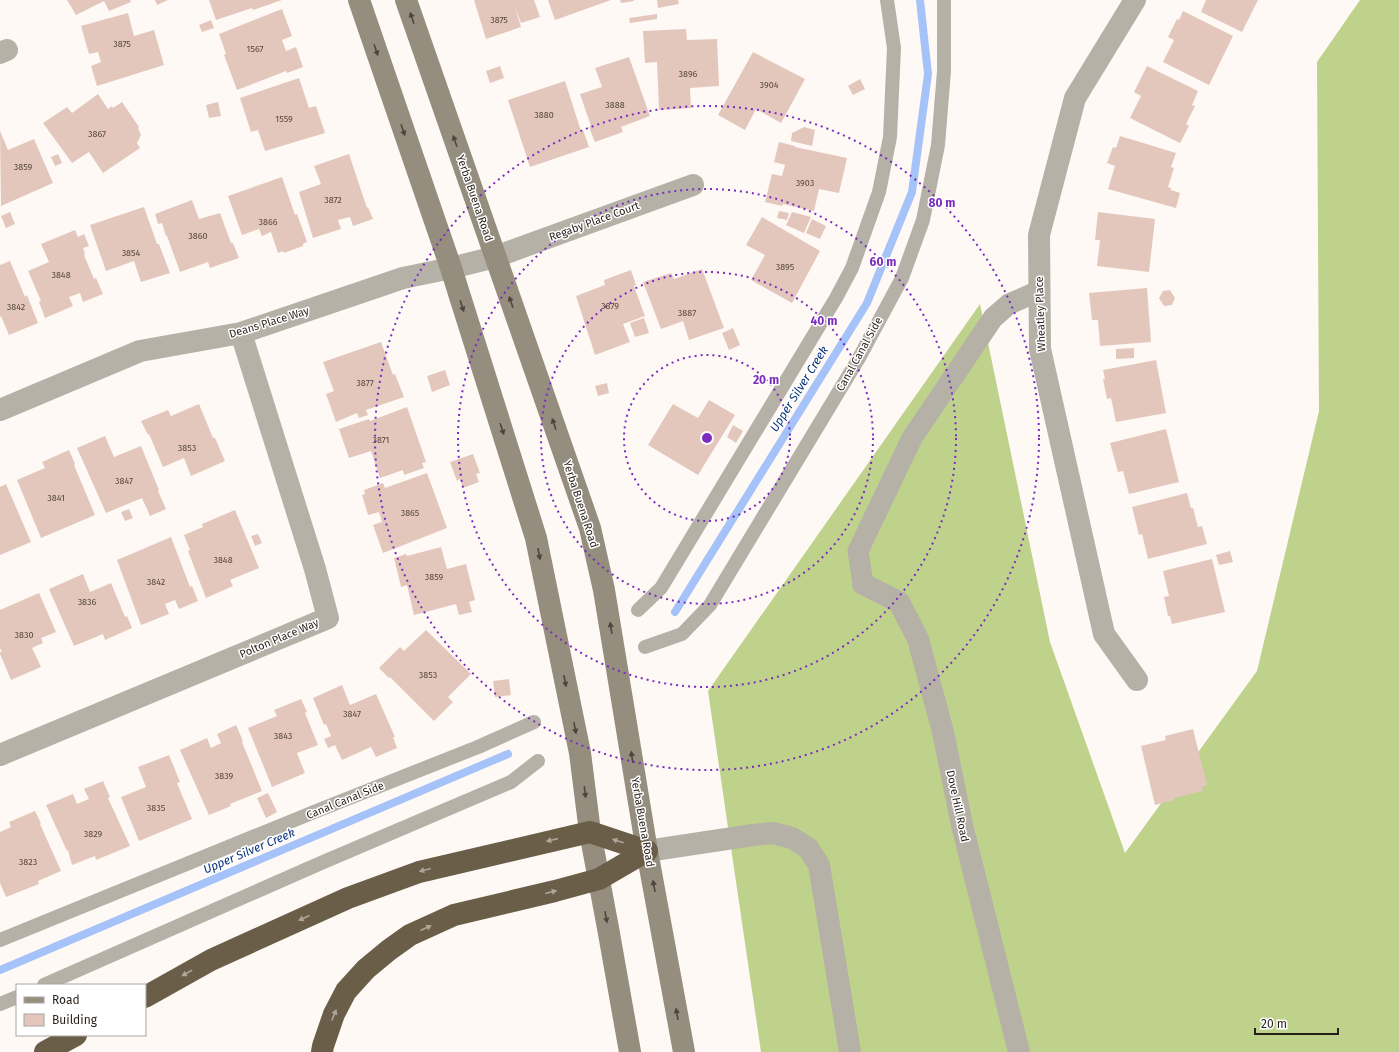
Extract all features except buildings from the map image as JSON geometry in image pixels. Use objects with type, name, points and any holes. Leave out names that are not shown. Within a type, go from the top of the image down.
[{"type":"highway","points":[[146,996],[211,960],[348,898],[418,872],[590,832],[647,850]]},
{"type":"highway","points":[[322,1052],[334,1014],[346,991],[366,969],[410,935],[454,915],[599,879],[647,850]]},
{"type":"highway","points":[[45,1052],[74,1036]]},
{"type":"main road","points":[[359,0],[451,268],[536,538],[580,753],[590,832],[630,1052]]},
{"type":"main road","name":"Yerba Buena Road","points":[[406,0],[590,528],[604,590],[647,850],[684,1052]]},
{"type":"street","name":"Wheatley Place","points":[[1135,0],[1075,98],[1039,235],[1039,291],[1040,349],[1104,634],[1138,680]]},
{"type":"street","name":"Regaby Place Court","points":[[495,257],[693,186]]},
{"type":"street","name":"Deans Place Way","points":[[0,410],[140,351],[241,333],[403,278],[495,257]]},
{"type":"street","points":[[863,584],[858,552],[912,438],[993,318],[1009,304],[1039,291]]},
{"type":"street","name":"Polton Place Way","points":[[0,755],[328,618],[315,569],[241,333]]},
{"type":"street","name":"Dove Hill Road","points":[[863,584],[899,602],[918,639],[944,732],[962,825],[1019,1052]]},
{"type":"street","points":[[647,850],[773,833],[792,838],[808,848],[819,865],[850,1052]]},
{"type":"lane","points":[[638,610],[661,588],[832,305],[852,268],[879,192],[890,137],[894,48],[887,0]]},
{"type":"lane","name":"Canal Canal Side","points":[[645,648],[682,634],[710,605],[859,358],[902,278],[923,220],[938,145],[944,71],[944,0]]},
{"type":"lane","name":"Canal Canal Side","points":[[0,940],[478,747],[504,734],[534,722]]},
{"type":"lane","points":[[46,984],[328,860],[511,782],[538,761]]},
{"type":"lane","points":[[0,1004],[16,997]]},
{"type":"green space","points":[[1360,0],[1399,0],[1399,1052],[761,1052],[708,691],[980,304],[1050,642],[1125,853],[1257,671],[1319,411],[1317,62]]},
{"type":"waterway","name":"Upper Silver Creek","points":[[675,612],[867,303],[912,192],[928,74],[920,0]]},
{"type":"waterway","name":"Upper Silver Creek","points":[[0,970],[508,754]]}]
